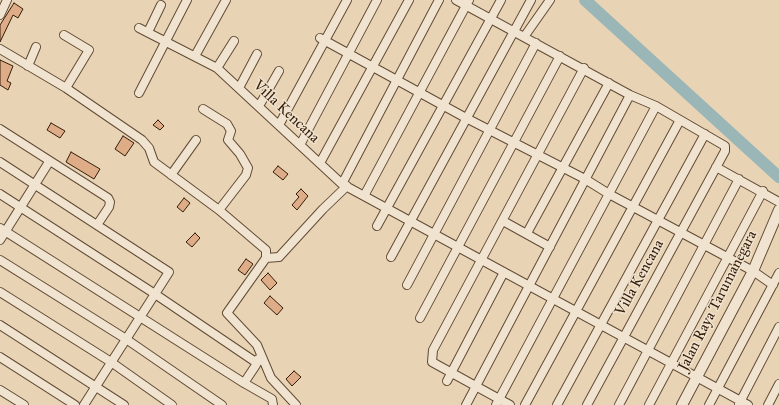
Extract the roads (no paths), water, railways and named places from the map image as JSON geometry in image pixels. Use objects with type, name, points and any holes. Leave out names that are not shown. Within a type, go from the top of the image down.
[{"type":"street","points":[[0,15],[7,0]]},
{"type":"street","points":[[139,93],[187,0]]},
{"type":"street","points":[[195,56],[226,0]]},
{"type":"street","points":[[279,125],[323,40],[347,0]]},
{"type":"street","points":[[300,145],[377,0]]},
{"type":"street","points":[[320,163],[408,0]]},
{"type":"street","points":[[266,258],[279,257],[345,185],[396,80],[438,0]]},
{"type":"street","name":"Villa Kencana","points":[[456,0],[468,3],[491,19],[514,32],[584,68],[630,94],[656,106],[725,146],[725,151],[587,405]]},
{"type":"street","points":[[377,226],[442,105],[501,0]]},
{"type":"street","points":[[391,257],[531,0]]},
{"type":"street","points":[[524,37],[550,0]]},
{"type":"street","points":[[364,196],[468,3]]},
{"type":"street","points":[[148,32],[161,5]]},
{"type":"street","name":"Villa Kencana","points":[[139,28],[217,68],[345,185],[482,259],[528,286],[554,298],[672,362],[696,378],[718,388],[739,403],[748,405]]},
{"type":"street","points":[[64,35],[89,50],[66,88]]},
{"type":"street","name":"Villa Kencana","points":[[323,40],[753,271],[772,285]]},
{"type":"street","points":[[217,68],[234,41]]},
{"type":"street","points":[[407,285],[536,43]]},
{"type":"street","points":[[28,66],[36,47]]},
{"type":"street","points":[[0,48],[66,88],[142,140],[149,148],[152,160],[219,210],[266,250],[266,258],[228,313],[252,339],[270,378],[296,405]]},
{"type":"street","points":[[239,88],[257,54]]},
{"type":"street","points":[[420,318],[560,56]]},
{"type":"street","points":[[510,405],[498,402],[477,386],[432,362],[433,350],[504,221],[584,68]]},
{"type":"street","points":[[259,106],[279,71]]},
{"type":"street","points":[[527,233],[609,82]]},
{"type":"street","points":[[466,405],[630,94]]},
{"type":"street","points":[[498,402],[656,106]]},
{"type":"street","points":[[203,109],[227,124],[231,131],[228,140],[248,168],[246,175],[219,210]]},
{"type":"street","points":[[525,405],[680,120]]},
{"type":"street","points":[[0,129],[49,162],[108,198],[110,202],[109,207],[97,225]]},
{"type":"street","name":"Villa Kencana","points":[[557,405],[600,323],[705,134]]},
{"type":"street","points":[[171,175],[196,140]]},
{"type":"street","points":[[0,162],[168,270],[169,273],[84,405]]},
{"type":"street","points":[[0,240],[3,230],[35,185],[49,162]]},
{"type":"street","points":[[716,167],[762,191],[779,202]]},
{"type":"street","points":[[618,405],[739,179]]},
{"type":"street","points":[[649,405],[728,258],[762,191]]},
{"type":"street","points":[[0,194],[155,294],[257,363]]},
{"type":"street","name":"Jalan Raya Tarumanegara","points":[[682,405],[753,271],[779,210]]},
{"type":"street","points":[[504,221],[550,247]]},
{"type":"street","points":[[3,230],[272,400],[272,405]]},
{"type":"street","points":[[0,260],[126,339],[222,405]]},
{"type":"street","points":[[447,381],[504,272]]},
{"type":"street","points":[[709,405],[779,273]]},
{"type":"street","points":[[0,292],[111,362],[172,405]]},
{"type":"street","points":[[0,325],[124,405]]},
{"type":"street","points":[[739,403],[779,327]]},
{"type":"street","points":[[244,383],[257,363],[259,352]]},
{"type":"street","points":[[0,358],[75,405]]},
{"type":"street","points":[[768,405],[779,384]]},
{"type":"street","points":[[0,390],[24,405]]},
{"type":"water","points":[[772,166],[779,173],[779,182],[768,172]]},
{"type":"waterway","points":[[585,0],[779,177]]}]
